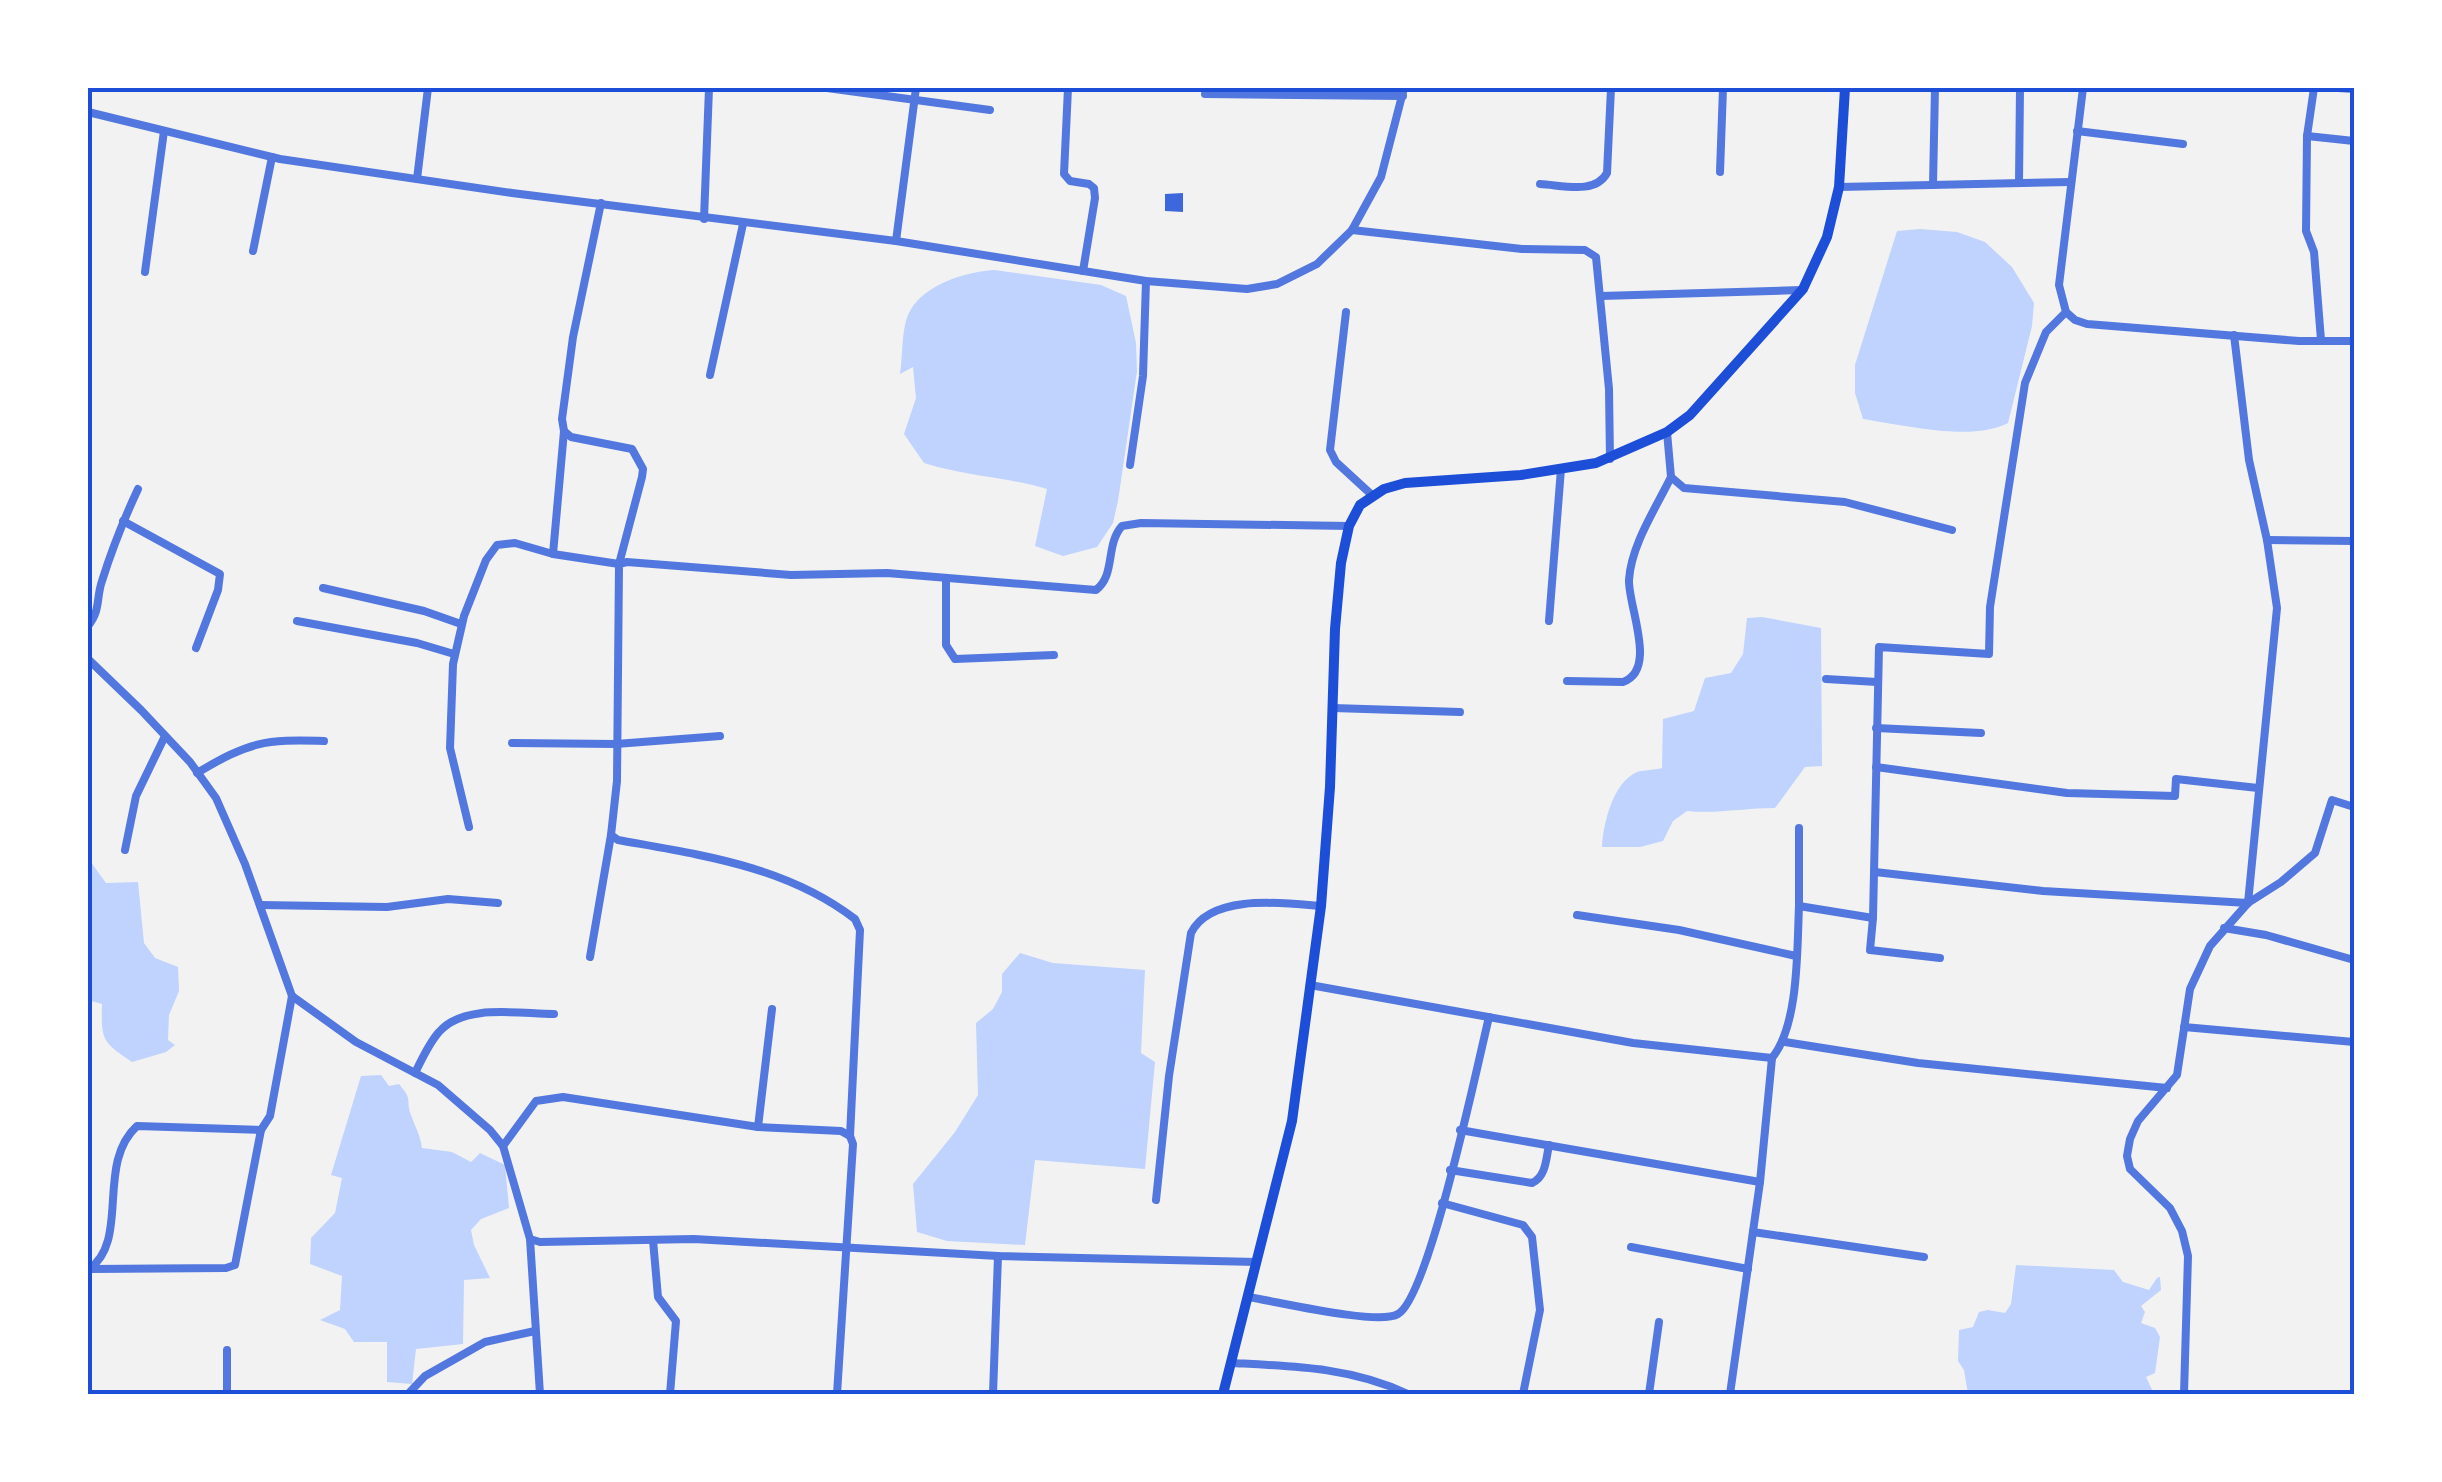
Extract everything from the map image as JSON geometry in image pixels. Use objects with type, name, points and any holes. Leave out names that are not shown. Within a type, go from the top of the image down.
[{"type":"main road","points":[[1224,1394],[1292,1121],[1321,906],[1338,596],[1349,526],[1360,505],[1384,489],[1405,483],[1560,469],[1610,459],[1667,432],[1702,402],[1803,290],[1827,237],[1838,187],[1844,88]]},
{"type":"street","points":[[416,179],[428,88]]},
{"type":"street","points":[[704,218],[709,88]]},
{"type":"street","points":[[827,88],[990,110]]},
{"type":"street","points":[[896,241],[916,88]]},
{"type":"street","points":[[1068,88],[1064,174],[1066,179],[1094,188],[1083,271]]},
{"type":"street","points":[[1540,184],[1593,186],[1602,182],[1607,173],[1611,88]]},
{"type":"street","points":[[1720,172],[1723,88]]},
{"type":"street","points":[[1933,185],[1935,88]]},
{"type":"street","points":[[2019,183],[2020,88]]},
{"type":"street","points":[[2083,88],[2059,284],[2066,312],[2087,324],[2354,341]]},
{"type":"street","points":[[2314,88],[2307,136],[2306,230],[2314,252],[2321,340]]},
{"type":"street","points":[[2338,88],[2354,89]]},
{"type":"street","points":[[88,112],[272,157],[743,224],[896,241],[1146,281],[1247,290],[1277,284],[1317,264],[1352,230],[1381,177],[1403,92],[1205,94]]},
{"type":"street","points":[[145,272],[164,131]]},
{"type":"street","points":[[2077,131],[2183,144]]},
{"type":"street","points":[[2307,136],[2354,141]]},
{"type":"street","points":[[253,251],[272,157]]},
{"type":"street","points":[[1838,187],[2070,182]]},
{"type":"street","points":[[553,554],[562,419],[573,337],[601,202]]},
{"type":"street","points":[[710,375],[743,224]]},
{"type":"street","points":[[1352,230],[1522,249],[1585,250],[1596,258],[1610,459]]},
{"type":"street","points":[[1130,465],[1143,376],[1146,281]]},
{"type":"street","points":[[1601,296],[1803,290]]},
{"type":"street","points":[[1346,312],[1330,450],[1336,462],[1373,496]]},
{"type":"street","points":[[1940,958],[1870,950],[1879,647],[1988,654],[1990,606],[2025,384],[2046,332],[2066,312]]},
{"type":"street","points":[[2234,335],[2249,460],[2277,608],[2248,902]]},
{"type":"street","points":[[564,430],[571,437],[632,450],[638,455],[642,477],[619,564],[611,835],[590,957]]},
{"type":"street","points":[[1567,681],[1623,682],[1638,671],[1638,626],[1629,579],[1646,528],[1671,477],[1667,432]]},
{"type":"street","points":[[1549,620],[1560,469]]},
{"type":"street","points":[[1671,477],[1684,488],[1831,500],[1952,530]]},
{"type":"street","points":[[88,626],[99,610],[102,581],[138,489]]},
{"type":"street","points":[[123,522],[220,574],[218,590],[196,648]]},
{"type":"street","points":[[469,827],[450,748],[454,654],[461,624],[486,560],[497,545],[515,543],[553,554],[619,564],[790,575],[887,573],[1096,590],[1107,578],[1114,534],[1122,526],[1349,526]]},
{"type":"street","points":[[2267,540],[2354,541]]},
{"type":"street","points":[[946,578],[946,646],[954,659],[1054,655]]},
{"type":"street","points":[[323,588],[424,610],[461,624]]},
{"type":"street","points":[[297,621],[418,642],[454,654]]},
{"type":"street","points":[[88,659],[165,736],[216,798],[230,825],[292,996],[270,1116],[261,1130],[236,1266],[89,1270]]},
{"type":"street","points":[[1826,680],[1877,682]]},
{"type":"street","points":[[1333,708],[1460,712]]},
{"type":"street","points":[[1876,728],[1981,733]]},
{"type":"street","points":[[125,850],[136,796],[165,736]]},
{"type":"street","points":[[512,743],[616,744],[720,736]]},
{"type":"street","points":[[197,772],[254,743],[324,741]]},
{"type":"street","points":[[1876,767],[2068,793],[2176,796],[2176,779],[2258,788]]},
{"type":"street","points":[[2184,1394],[2188,1256],[2182,1231],[2170,1208],[2130,1169],[2130,1139],[2138,1121],[2176,1076],[2190,989],[2199,966],[2224,928],[2248,902],[2281,882],[2315,853],[2332,800],[2354,807]]},
{"type":"street","points":[[1730,1394],[1760,1182],[1772,1058],[1785,1042],[1796,956],[1799,828]]},
{"type":"street","points":[[611,835],[618,840],[694,852],[766,871],[855,919],[860,930],[850,1136],[853,1144],[837,1394]]},
{"type":"street","points":[[1875,872],[2043,892],[2248,902]]},
{"type":"street","points":[[260,906],[387,907],[448,899],[498,903]]},
{"type":"street","points":[[1156,1200],[1169,1076],[1191,933],[1196,922],[1240,905],[1270,902],[1321,906]]},
{"type":"street","points":[[1799,906],[1873,918]]},
{"type":"street","points":[[1577,915],[1679,930],[1796,956]]},
{"type":"street","points":[[2224,928],[2266,935],[2354,960]]},
{"type":"street","points":[[1310,985],[1633,1043],[1772,1058]]},
{"type":"street","points":[[292,996],[356,1042],[438,1085],[490,1130],[502,1146],[530,1239],[540,1394]]},
{"type":"street","points":[[758,1127],[772,1009]]},
{"type":"street","points":[[415,1073],[437,1034],[449,1022],[483,1014],[554,1014]]},
{"type":"street","points":[[1248,1296],[1374,1318],[1397,1316],[1407,1308],[1442,1203],[1489,1016]]},
{"type":"street","points":[[2184,1027],[2354,1042]]},
{"type":"street","points":[[1785,1042],[1918,1062],[2167,1088]]},
{"type":"street","points":[[502,1146],[536,1101],[563,1096],[758,1127],[840,1131],[850,1136]]},
{"type":"street","points":[[89,1270],[103,1259],[115,1170],[126,1137],[138,1126],[261,1130]]},
{"type":"street","points":[[1460,1130],[1760,1182]]},
{"type":"street","points":[[1450,1170],[1532,1183],[1543,1173],[1548,1145]]},
{"type":"street","points":[[1442,1203],[1523,1225],[1532,1238],[1540,1310],[1523,1394]]},
{"type":"street","points":[[1753,1232],[1924,1257]]},
{"type":"street","points":[[530,1239],[694,1239],[998,1256],[1257,1262]]},
{"type":"street","points":[[652,1240],[658,1296],[676,1321],[670,1394]]},
{"type":"street","points":[[1630,1247],[1748,1269]]},
{"type":"street","points":[[993,1394],[998,1256]]},
{"type":"street","points":[[1649,1394],[1659,1322]]},
{"type":"street","points":[[408,1394],[425,1376],[485,1342],[535,1331]]},
{"type":"street","points":[[227,1350],[227,1394]]},
{"type":"street","points":[[1231,1363],[1318,1367],[1408,1394]]},
{"type":"water","points":[[1897,231],[1957,232],[1985,242],[2012,267],[2034,303],[2008,423],[1993,429],[1957,432],[1863,419],[1855,393],[1855,365]]},
{"type":"water","points":[[994,270],[1101,285],[1126,296],[1136,343],[1137,371],[1113,523],[1097,547],[1063,556],[1035,546],[1047,489],[924,463],[904,434],[916,398],[913,367],[900,374],[910,311],[925,293],[947,281]]},
{"type":"water","points":[[1747,618],[1821,628],[1822,766],[1805,767],[1775,808],[1687,811],[1673,821],[1663,841],[1640,847],[1602,847],[1607,816],[1622,785],[1637,772],[1662,768],[1663,719],[1694,711],[1705,678],[1731,673],[1743,654]]},
{"type":"water","points":[[88,858],[106,883],[138,882],[144,943],[155,958],[178,967],[179,991],[169,1015],[168,1040],[175,1045],[166,1052],[132,1062],[105,1039],[102,1004],[88,1000]]},
{"type":"water","points":[[1020,953],[1053,963],[1145,970],[1141,1053],[1155,1062],[1145,1169],[1035,1160],[1025,1245],[947,1241],[917,1232],[913,1184],[955,1132],[978,1095],[976,1023],[993,1009],[1002,992],[1002,974]]},
{"type":"water","points":[[381,1075],[389,1086],[399,1084],[406,1094],[422,1148],[452,1152],[471,1162],[480,1153],[505,1165],[509,1208],[481,1219],[471,1230],[490,1278],[464,1280],[463,1344],[416,1349],[412,1384],[387,1382],[387,1342],[354,1342],[345,1329],[320,1320],[340,1310],[342,1276],[310,1264],[311,1238],[335,1213],[342,1178],[331,1175],[361,1076]]},
{"type":"water","points":[[2016,1265],[2114,1270],[2123,1282],[2149,1290],[2160,1277],[2161,1290],[2141,1306],[2145,1312],[2141,1323],[2155,1328],[2160,1337],[2155,1373],[2146,1377],[2154,1394],[1968,1394],[1964,1370],[1958,1361],[1959,1330],[1973,1327],[1979,1312],[2005,1313],[2011,1304]]},
{"type":"building","points":[[1183,193],[1183,212],[1165,211],[1165,194]]}]
